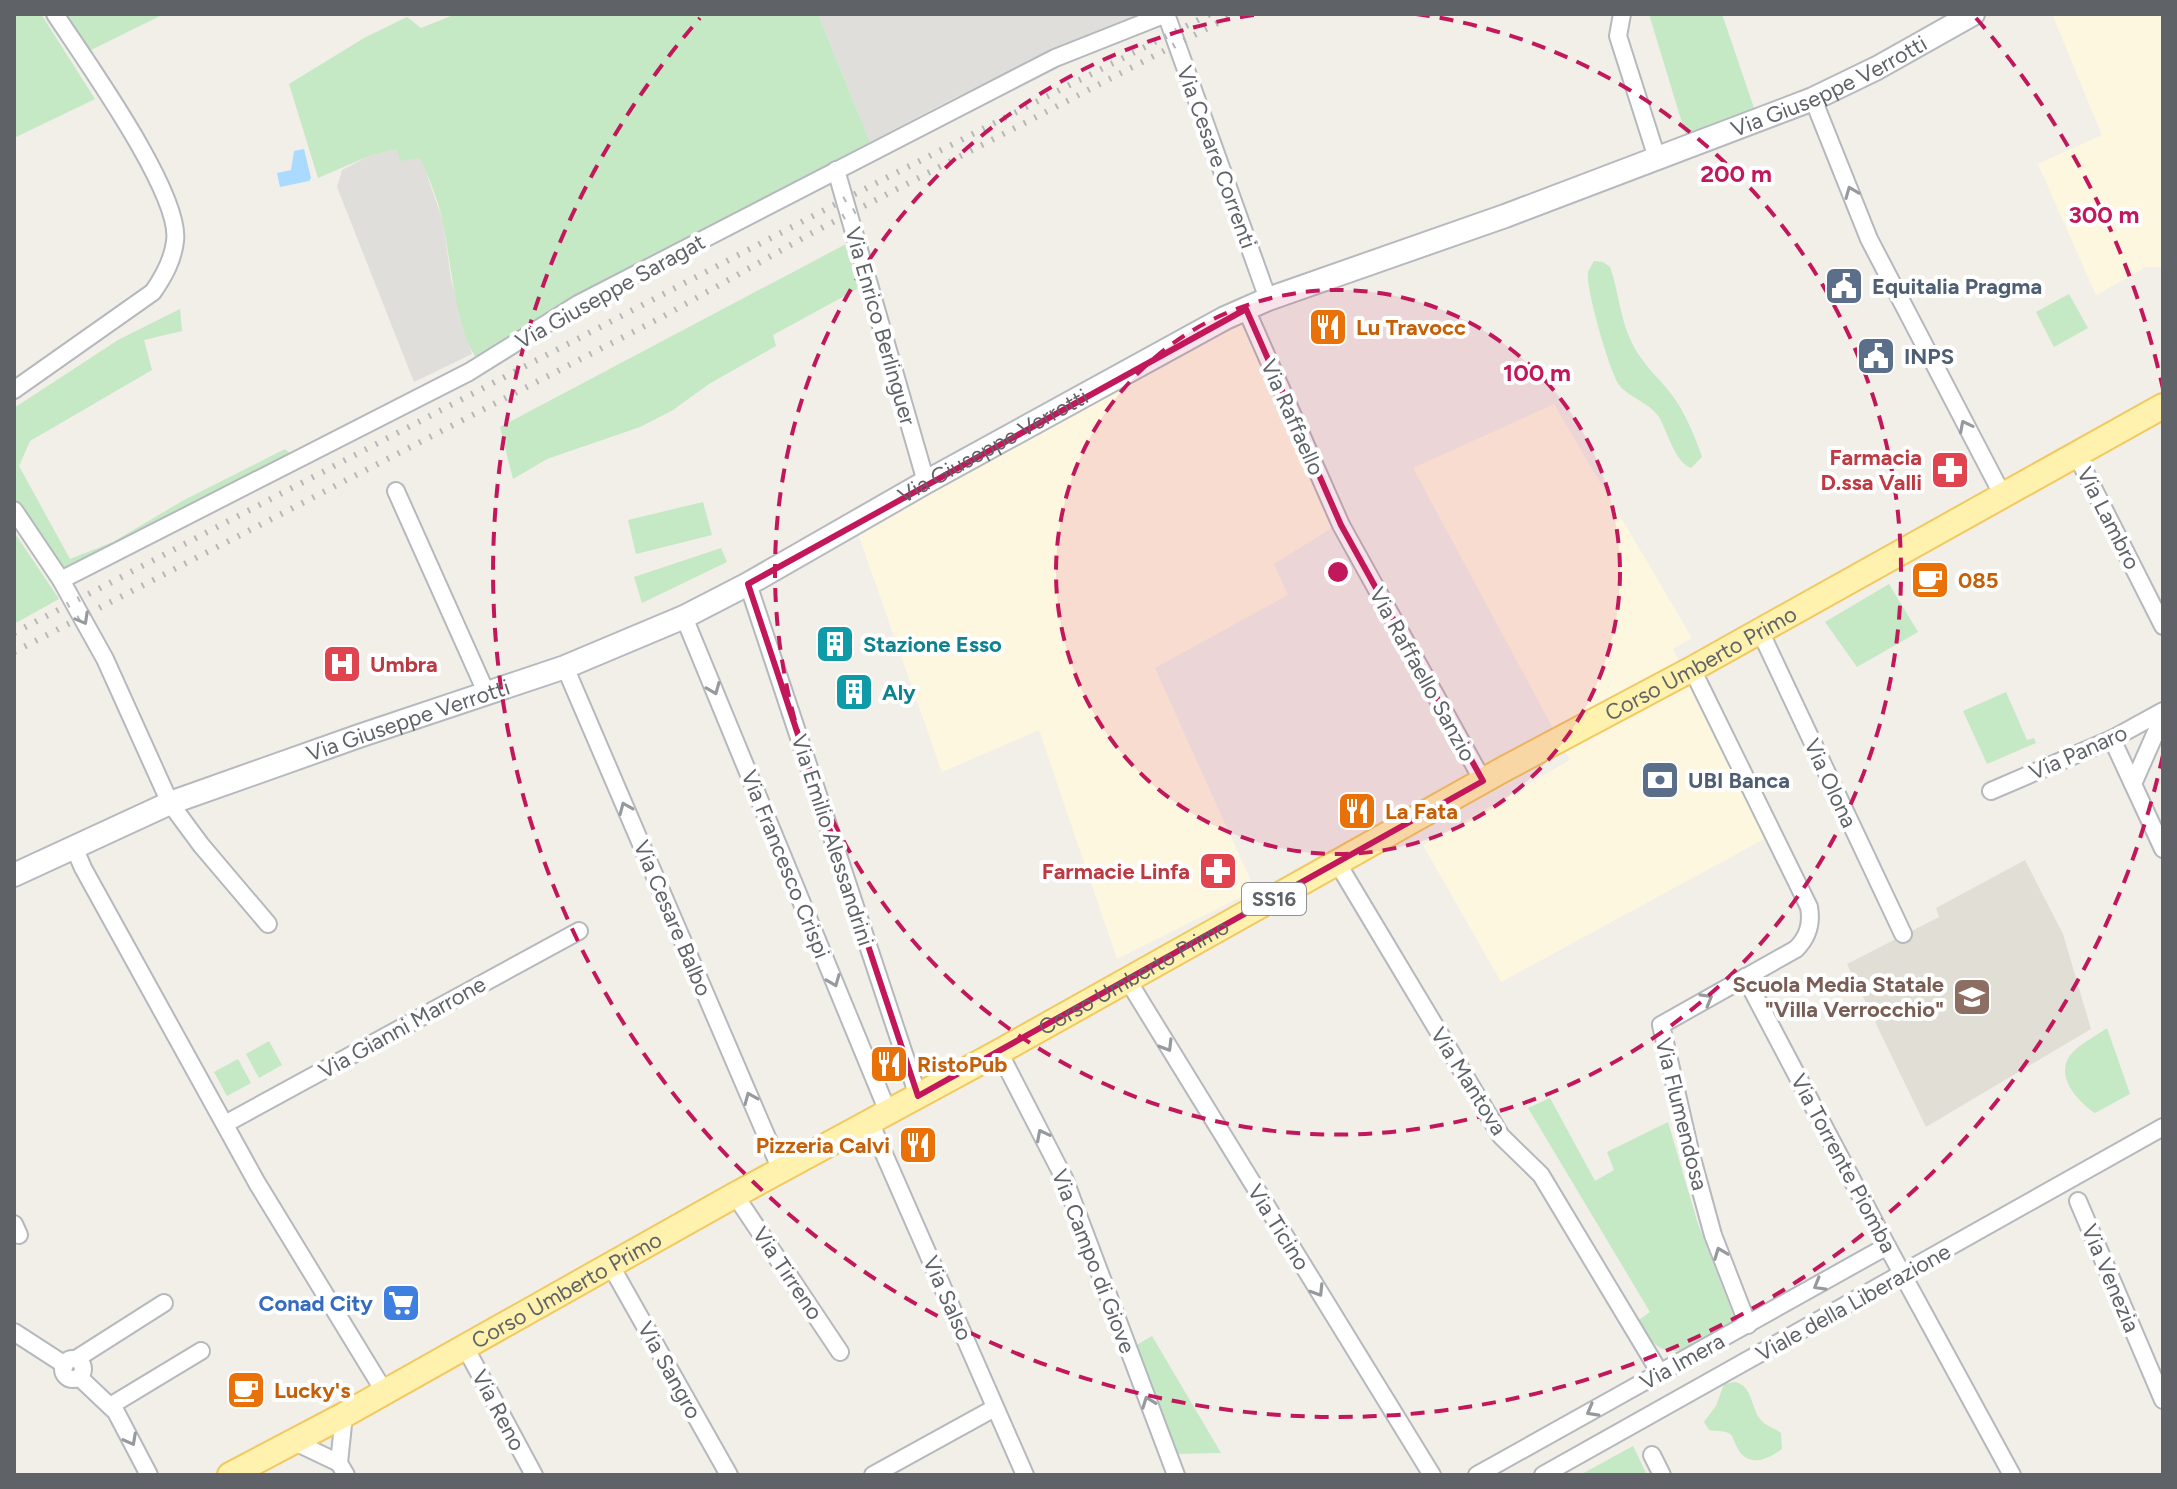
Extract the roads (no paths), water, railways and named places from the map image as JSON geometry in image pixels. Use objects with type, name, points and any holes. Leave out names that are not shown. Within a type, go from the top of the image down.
[{"type":"main road","name":"Corso Umberto Primo","points":[[230,1475],[344,1415],[464,1345],[2163,406]]},
{"type":"street","points":[[14,390],[153,292],[166,273],[176,240],[174,220],[140,144],[55,14]]},
{"type":"street","name":"Via Giuseppe Saragat","points":[[61,580],[469,372],[578,304],[836,170],[1055,58],[1166,14]]},
{"type":"street","name":"Via Cesare Correnti","points":[[1166,14],[1268,299]]},
{"type":"street","points":[[1622,14],[1618,36],[1657,158]]},
{"type":"street","name":"Via Giuseppe Verrotti","points":[[14,875],[170,803],[565,667],[684,617],[1225,318],[1268,299],[1492,221],[1813,99],[1877,68],[1973,14]]},
{"type":"street","points":[[1813,99],[1869,239],[2002,494]]},
{"type":"street","name":"Via Enrico Berlinguer","points":[[836,170],[926,482]]},
{"type":"street","name":"Via Raffaello","points":[[1246,309],[1341,525]]},
{"type":"street","name":"Via Lambro","points":[[2076,454],[2163,626]]},
{"type":"street","points":[[396,491],[486,692]]},
{"type":"street","points":[[14,510],[61,580],[105,659],[170,803],[268,924]]},
{"type":"street","name":"Via Raffaello Sanzio","points":[[1341,525],[1483,781]]},
{"type":"street","name":"Via Emilio Alessandrini","points":[[748,584],[918,1096]]},
{"type":"street","name":"Via Francesco Crispi","points":[[684,617],[879,1117]]},
{"type":"street","name":"Via Olona","points":[[1760,631],[1903,934]]},
{"type":"street","name":"Via Cesare Balbo","points":[[565,667],[781,1170]]},
{"type":"street","name":"Via Flumendosa","points":[[1692,669],[1785,856],[1809,907],[1811,919],[1803,942],[1796,949],[1661,1025],[1713,1235],[1748,1325]]},
{"type":"street","points":[[2133,784],[2163,713]]},
{"type":"street","name":"Via Panaro","points":[[1991,791],[2112,739],[2163,713]]},
{"type":"street","points":[[2112,739],[2163,849]]},
{"type":"street","points":[[74,847],[296,1250],[384,1391]]},
{"type":"street","name":"Via Mantova","points":[[1338,864],[1501,1136],[1541,1175],[1660,1373]]},
{"type":"street","name":"Via Gianni Marrone","points":[[225,1124],[579,931]]},
{"type":"street","name":"Via Torrente Piomba","points":[[1745,977],[2012,1475]]},
{"type":"street","name":"Via Ticino","points":[[1127,979],[1432,1475]]},
{"type":"street","name":"Via Campo di Giove","points":[[999,1052],[1064,1178],[1176,1475]]},
{"type":"street","name":"Via Salso","points":[[879,1117],[1025,1475]]},
{"type":"street","name":"Viale della Liberazione","points":[[1543,1475],[2163,1127]]},
{"type":"street","name":"Via Tirreno","points":[[735,1195],[840,1352]]},
{"type":"street","name":"Via Venezia","points":[[2078,1201],[2163,1400]]},
{"type":"street","name":"Via Imera","points":[[1477,1475],[1887,1246]]},
{"type":"street","name":"Via Sangro","points":[[611,1266],[729,1475]]},
{"type":"street","points":[[70,1362],[164,1303]]},
{"type":"street","points":[[14,1332],[21,1347],[83,1366],[79,1377],[116,1412],[149,1475]]},
{"type":"street","name":"Via Reno","points":[[464,1345],[534,1475]]},
{"type":"street","points":[[110,1406],[201,1351]]},
{"type":"street","points":[[873,1475],[991,1410]]},
{"type":"street","points":[[295,1442],[342,1469],[344,1415]]},
{"type":"street","points":[[1652,1455],[1662,1475]]},
{"type":"water","points":[[304,149],[311,178],[280,187],[277,173],[291,170],[294,151]]},
{"type":"railway","points":[[14,633],[880,181],[1210,14]]},
{"type":"railway","points":[[14,652],[664,316],[812,233],[1235,14]]},
{"type":"place","name":"Equitalia Pragma","points":[[1844,286]]},
{"type":"place","name":"Lu Travocc","points":[[1328,327]]},
{"type":"place","name":"INPS","points":[[1876,356]]},
{"type":"place","name":"Farmacia D.ssa Valli","points":[[1950,470]]},
{"type":"place","name":"085","points":[[1930,580]]},
{"type":"place","name":"Stazione Esso","points":[[835,644]]},
{"type":"place","name":"Umbra","points":[[342,664]]},
{"type":"place","name":"Aly","points":[[854,692]]},
{"type":"place","name":"UBI Banca","points":[[1660,780]]},
{"type":"place","name":"La Fata","points":[[1357,811]]},
{"type":"place","name":"Farmacie Linfa","points":[[1218,871]]},
{"type":"place","name":"Scuola Media Statale \"Villa Verrocchio\"","points":[[1972,997]]},
{"type":"place","name":"RistoPub","points":[[889,1064]]},
{"type":"place","name":"Pizzeria Calvi","points":[[918,1145]]},
{"type":"place","name":"Conad City","points":[[401,1303]]},
{"type":"place","name":"Lucky's","points":[[246,1390]]}]
